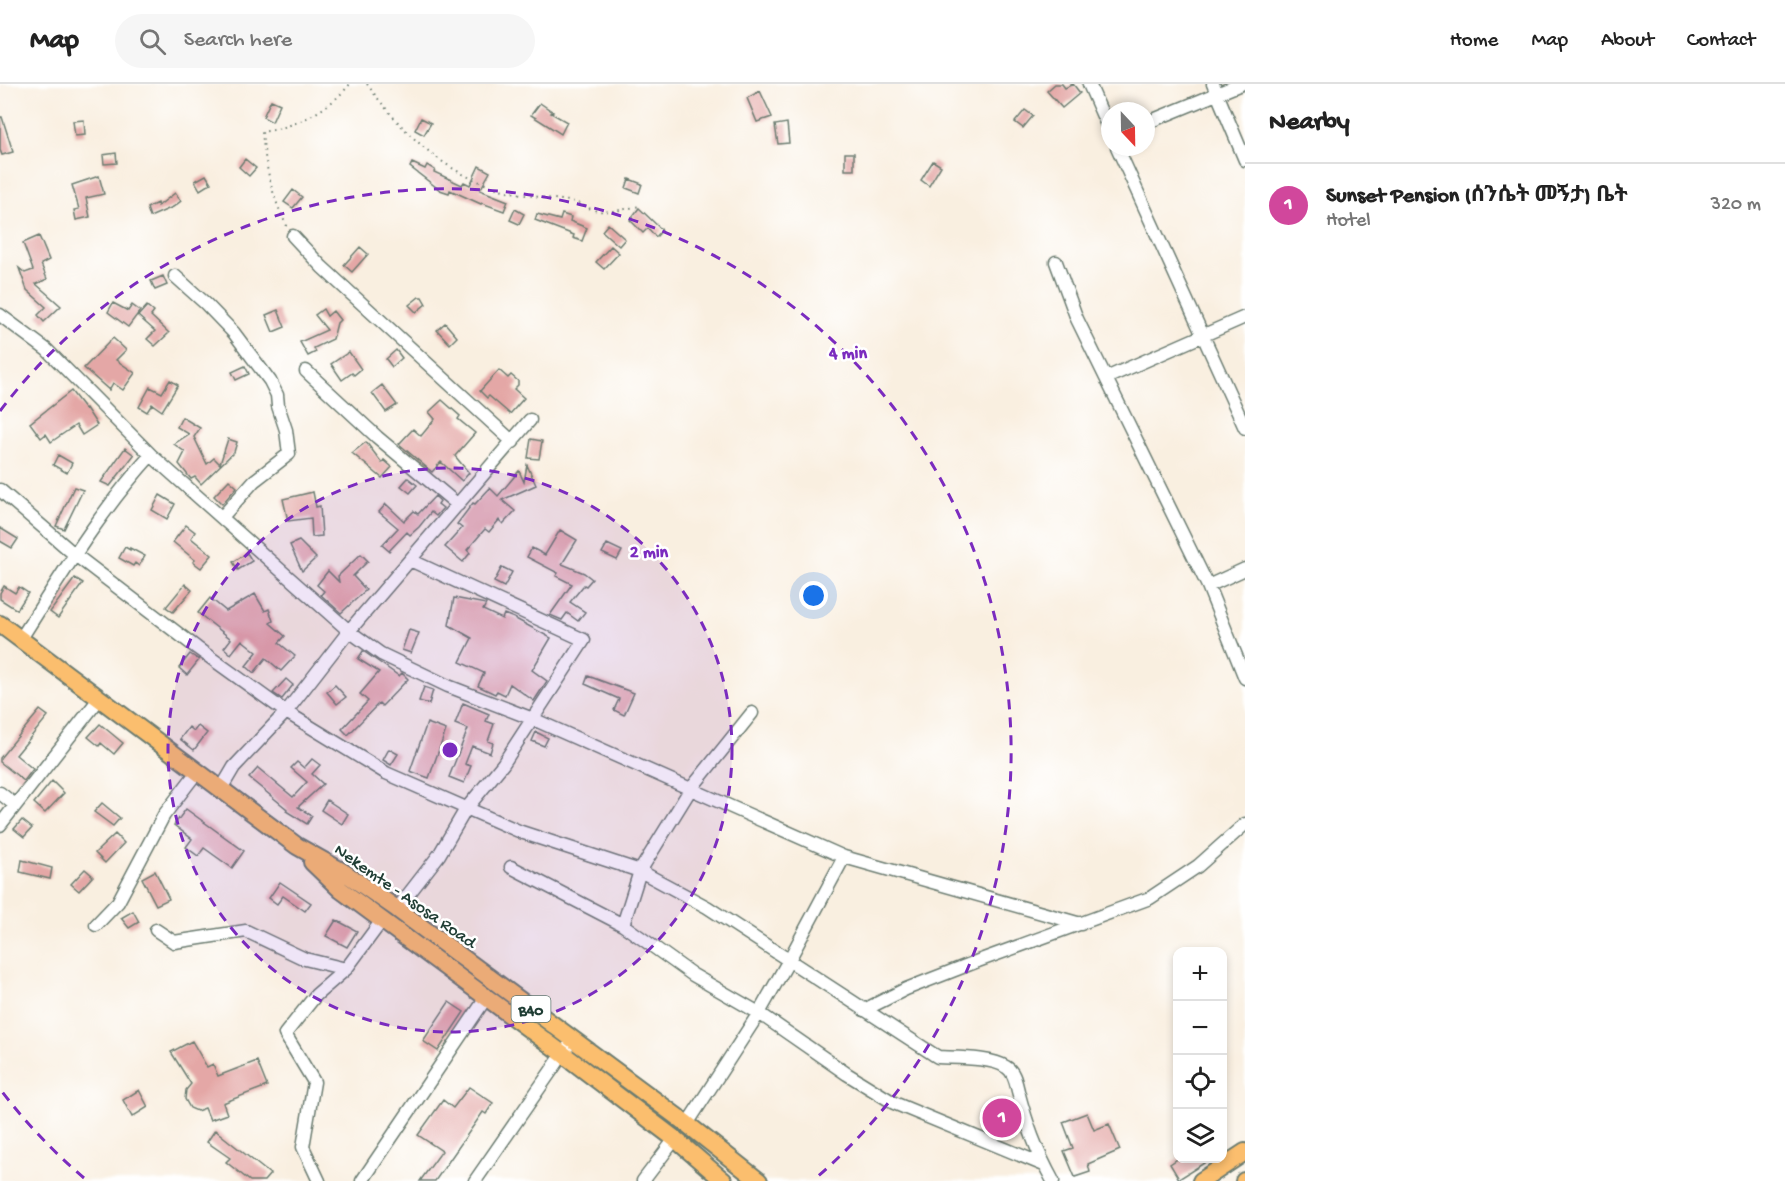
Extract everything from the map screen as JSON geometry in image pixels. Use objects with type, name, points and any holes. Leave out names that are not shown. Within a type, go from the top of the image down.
[{"type":"highway","name":"Nekemte - Asosa Road","points":[[0,624],[297,846],[345,873],[397,909],[568,1047],[687,1124],[759,1181]]},
{"type":"highway","name":"B40","points":[[297,846],[341,890],[383,919],[486,998],[568,1047],[724,1181]]},
{"type":"highway","points":[[1201,1181],[1245,1152]]},
{"type":"street","points":[[1089,84],[1101,111]]},
{"type":"street","points":[[1155,119],[1215,89],[1241,84]]},
{"type":"street","points":[[1215,89],[1245,160]]},
{"type":"street","points":[[1121,156],[1245,428]]},
{"type":"street","points":[[293,236],[322,267],[513,442]]},
{"type":"street","points":[[1056,262],[1077,319],[1208,586],[1245,678]]},
{"type":"street","points":[[175,276],[234,333],[252,356],[277,395],[286,430],[288,454],[254,481],[222,518]]},
{"type":"street","points":[[0,315],[47,350],[151,455],[349,631],[381,654],[448,686],[533,719],[844,857],[1081,924]]},
{"type":"street","points":[[1106,378],[1245,317]]},
{"type":"street","points":[[306,371],[377,437],[458,505]]},
{"type":"street","points":[[221,789],[234,767],[286,712],[349,631],[530,420]]},
{"type":"street","points":[[20,640],[74,554],[123,486],[151,455]]},
{"type":"street","points":[[0,490],[74,554],[197,648],[286,712],[386,773],[521,832],[640,871],[706,907],[938,1057],[996,1062],[1008,1067],[1017,1086],[1028,1129],[1053,1181]]},
{"type":"street","points":[[397,909],[439,855],[466,809],[503,764],[584,640],[410,560]]},
{"type":"street","points":[[1208,586],[1245,569]]},
{"type":"street","points":[[0,825],[99,699]]},
{"type":"street","points":[[623,926],[640,871],[690,790],[752,713]]},
{"type":"street","points":[[96,925],[118,902],[164,815],[197,772]]},
{"type":"street","points":[[0,793],[15,805]]},
{"type":"street","points":[[864,1010],[906,989],[967,965],[1150,898],[1198,866],[1245,824]]},
{"type":"street","points":[[687,1124],[759,1013],[844,857]]},
{"type":"street","points":[[511,867],[623,926],[693,975],[759,1013],[847,1074],[894,1103],[1044,1165]]},
{"type":"street","points":[[319,1181],[303,1147],[314,1082],[285,1034],[316,995],[346,969],[383,919]]},
{"type":"street","points":[[156,930],[174,942],[246,932],[304,958],[346,969]]},
{"type":"street","points":[[362,1181],[486,998]]},
{"type":"street","points":[[475,1181],[568,1047]]},
{"type":"street","points":[[643,1181],[675,1139]]},
{"type":"path","points":[[293,236],[278,208],[264,153],[262,132],[282,129],[306,119],[330,104],[350,84]]},
{"type":"path","points":[[367,84],[403,127],[454,171],[481,183],[517,194],[576,202],[600,211],[640,206]]},
{"type":"building","points":[[1055,84],[1062,84],[1065,88],[1073,84],[1080,93],[1062,108],[1047,91]]},
{"type":"building","points":[[760,91],[772,117],[757,122],[747,98]]},
{"type":"building","points":[[271,100],[280,104],[272,122],[263,117]]},
{"type":"building","points":[[540,103],[553,112],[551,113],[567,122],[561,134],[531,115]]},
{"type":"building","points":[[1025,110],[1033,116],[1023,128],[1015,122]]},
{"type":"building","points":[[0,117],[2,117],[13,152],[2,155],[0,150]]},
{"type":"building","points":[[421,118],[431,123],[424,135],[415,130]]},
{"type":"building","points":[[84,120],[85,135],[75,136],[73,121]]},
{"type":"building","points":[[787,123],[789,143],[778,144],[775,125]]},
{"type":"building","points":[[116,153],[117,163],[104,164],[103,155]]},
{"type":"building","points":[[845,153],[854,153],[854,170],[845,170]]},
{"type":"building","points":[[245,159],[256,168],[249,176],[239,167]]},
{"type":"building","points":[[933,161],[941,166],[929,186],[921,180]]},
{"type":"building","points":[[412,163],[425,169],[427,165],[435,170],[434,172],[462,185],[464,182],[470,185],[479,166],[490,172],[480,190],[508,201],[504,211],[481,204],[450,190],[449,193],[440,190],[410,167]]},
{"type":"building","points":[[206,175],[211,183],[200,190],[195,181]]},
{"type":"building","points":[[99,176],[104,194],[86,198],[90,217],[76,220],[74,210],[79,209],[72,185]]},
{"type":"building","points":[[629,179],[642,184],[639,193],[626,188]]},
{"type":"building","points":[[293,190],[302,197],[293,208],[284,202]]},
{"type":"building","points":[[175,193],[181,201],[150,217],[147,208],[157,203],[158,206]]},
{"type":"building","points":[[639,208],[662,230],[656,237],[648,228],[643,233],[630,220]]},
{"type":"building","points":[[515,209],[524,214],[519,224],[510,220]]},
{"type":"building","points":[[537,214],[560,220],[562,214],[571,217],[570,221],[587,228],[582,241],[573,238],[574,235],[535,220]]},
{"type":"building","points":[[608,224],[625,239],[619,246],[602,231]]},
{"type":"building","points":[[39,236],[49,260],[41,264],[47,279],[36,284],[61,306],[44,322],[38,315],[46,307],[27,290],[19,268],[25,273],[33,270],[23,243]]},
{"type":"building","points":[[611,246],[619,253],[604,269],[596,262]]},
{"type":"building","points":[[360,247],[368,254],[352,272],[344,265]]},
{"type":"building","points":[[163,276],[167,285],[155,290],[151,281]]},
{"type":"building","points":[[422,297],[426,304],[416,312],[409,305]]},
{"type":"building","points":[[113,303],[128,311],[132,305],[140,311],[128,327],[108,312]]},
{"type":"building","points":[[147,306],[154,312],[151,316],[169,333],[155,346],[147,339],[155,331],[138,316]]},
{"type":"building","points":[[323,309],[327,316],[333,311],[340,320],[333,339],[314,348],[316,352],[308,356],[300,342],[327,330],[315,315]]},
{"type":"building","points":[[278,310],[285,327],[273,332],[266,315]]},
{"type":"building","points":[[445,323],[457,337],[450,344],[437,330]]},
{"type":"building","points":[[113,338],[126,350],[116,360],[135,373],[123,390],[113,383],[109,390],[84,368]]},
{"type":"building","points":[[396,350],[402,358],[392,367],[386,359]]},
{"type":"building","points":[[349,352],[361,369],[342,380],[331,364]]},
{"type":"building","points":[[245,366],[249,374],[236,380],[232,372]]},
{"type":"building","points":[[499,370],[508,378],[511,375],[518,381],[514,389],[524,398],[510,414],[480,391]]},
{"type":"building","points":[[170,380],[178,385],[162,411],[152,404],[147,412],[139,407],[150,387],[162,393]]},
{"type":"building","points":[[382,385],[397,405],[386,412],[372,393]]},
{"type":"building","points":[[71,391],[97,425],[82,435],[76,425],[51,442],[46,434],[41,438],[30,423]]},
{"type":"building","points":[[442,400],[460,416],[458,419],[475,433],[455,456],[469,473],[462,481],[441,462],[432,472],[399,444],[413,429],[421,436],[435,419],[429,412]]},
{"type":"building","points":[[182,417],[200,428],[194,437],[207,464],[214,458],[220,464],[228,439],[237,442],[234,452],[201,484],[195,477],[191,479],[179,464],[185,452],[174,444],[189,434],[177,427]]},
{"type":"building","points":[[531,439],[542,441],[539,459],[528,458]]},
{"type":"building","points":[[366,442],[382,463],[384,460],[392,467],[382,478],[352,453]]},
{"type":"building","points":[[125,448],[134,455],[110,486],[101,482]]},
{"type":"building","points":[[58,455],[72,463],[67,473],[53,465]]},
{"type":"building","points":[[527,465],[536,485],[502,500],[515,511],[503,524],[499,520],[489,532],[485,529],[467,550],[470,553],[463,562],[445,547],[462,528],[457,524],[473,503],[475,504],[490,488],[498,496],[519,471],[524,482]]},
{"type":"building","points":[[408,478],[417,485],[410,493],[401,486]]},
{"type":"building","points":[[229,480],[237,487],[222,504],[214,496]]},
{"type":"building","points":[[74,487],[83,490],[64,529],[56,526]]},
{"type":"building","points":[[313,492],[316,507],[320,506],[322,536],[312,537],[311,518],[288,521],[283,499]]},
{"type":"building","points":[[160,495],[175,504],[167,519],[152,510]]},
{"type":"building","points":[[435,496],[440,501],[438,504],[443,508],[436,516],[431,512],[419,527],[410,535],[407,532],[389,551],[382,545],[398,528],[379,512],[386,504],[404,521],[414,511],[418,514]]},
{"type":"building","points":[[186,525],[195,532],[191,538],[212,555],[201,568],[173,542]]},
{"type":"building","points":[[0,528],[18,539],[12,548],[0,541]]},
{"type":"building","points":[[560,530],[577,540],[562,564],[592,579],[570,602],[585,612],[578,621],[567,613],[562,620],[550,615],[572,584],[556,576],[558,573],[527,557],[532,548],[545,555]]},
{"type":"building","points":[[299,541],[316,558],[302,571],[290,545]]},
{"type":"building","points":[[607,544],[622,551],[617,560],[602,553]]},
{"type":"building","points":[[125,547],[145,556],[139,566],[135,563],[133,566],[119,558]]},
{"type":"building","points":[[247,553],[252,561],[238,570],[233,562]]},
{"type":"building","points":[[361,554],[368,561],[353,576],[366,590],[341,613],[321,595],[324,591],[317,585],[328,571],[339,582],[338,576]]},
{"type":"building","points":[[502,567],[512,572],[504,587],[494,582]]},
{"type":"building","points":[[75,578],[83,583],[58,618],[50,612]]},
{"type":"building","points":[[185,584],[192,590],[173,612],[166,607]]},
{"type":"building","points":[[4,586],[15,593],[19,587],[28,593],[17,610],[0,599]]},
{"type":"building","points":[[255,594],[265,611],[269,609],[273,621],[270,623],[285,636],[279,643],[295,656],[281,671],[266,658],[254,673],[246,666],[257,652],[242,640],[231,654],[224,648],[231,639],[198,613],[210,598],[226,611]]},
{"type":"building","points":[[454,598],[486,604],[483,610],[502,619],[504,614],[514,618],[551,638],[532,670],[547,681],[534,701],[510,684],[505,695],[497,691],[495,694],[478,686],[484,673],[460,662],[472,638],[449,625]]},
{"type":"building","points":[[409,630],[419,633],[411,653],[402,650]]},
{"type":"building","points":[[363,651],[399,676],[402,673],[408,679],[382,706],[379,703],[348,735],[342,729],[368,701],[360,694],[379,672],[358,659]]},
{"type":"building","points":[[190,654],[199,660],[187,675],[179,668]]},
{"type":"building","points":[[588,676],[634,693],[624,715],[614,710],[619,699],[585,684]]},
{"type":"building","points":[[286,679],[293,685],[282,699],[273,693]]},
{"type":"building","points":[[335,685],[346,697],[337,704],[327,692]]},
{"type":"building","points":[[424,687],[433,690],[429,704],[419,701]]},
{"type":"building","points":[[463,703],[489,714],[486,721],[494,724],[488,741],[493,743],[490,753],[472,746],[465,764],[471,766],[464,783],[449,777],[468,729],[455,724]]},
{"type":"building","points":[[40,710],[48,716],[16,755],[33,769],[24,781],[0,762],[0,758]]},
{"type":"building","points":[[427,723],[446,730],[429,778],[410,771]]},
{"type":"building","points":[[100,724],[123,743],[114,754],[101,743],[99,746],[88,737]]},
{"type":"building","points":[[198,726],[207,733],[194,750],[180,739],[189,727],[194,731]]},
{"type":"building","points":[[536,732],[548,738],[544,746],[532,741]]},
{"type":"building","points":[[389,749],[398,754],[391,765],[383,760]]},
{"type":"building","points":[[312,759],[320,765],[312,774],[323,784],[298,807],[312,816],[307,824],[286,811],[287,809],[249,778],[258,768],[293,797],[307,782],[291,768],[297,762],[304,768]]},
{"type":"building","points":[[52,781],[64,793],[45,813],[34,803]]},
{"type":"building","points":[[327,800],[348,814],[342,824],[321,810]]},
{"type":"building","points":[[102,803],[120,818],[113,826],[94,812]]},
{"type":"building","points":[[186,809],[244,851],[232,868],[204,848],[198,856],[186,847],[192,839],[174,825]]},
{"type":"building","points":[[22,820],[32,828],[24,837],[14,829]]},
{"type":"building","points":[[115,834],[124,843],[105,863],[95,853]]},
{"type":"building","points":[[22,860],[52,868],[50,879],[20,872]]},
{"type":"building","points":[[85,869],[93,876],[79,891],[71,884]]},
{"type":"building","points":[[155,871],[169,899],[156,905],[142,878]]},
{"type":"building","points":[[280,882],[311,903],[305,911],[283,896],[277,904],[269,898]]},
{"type":"building","points":[[133,911],[139,922],[129,928],[121,918]]},
{"type":"building","points":[[336,920],[357,931],[347,947],[326,936]]},
{"type":"building","points":[[449,1002],[464,1012],[438,1051],[423,1041]]},
{"type":"building","points":[[192,1041],[207,1067],[213,1064],[218,1076],[257,1061],[267,1086],[223,1103],[227,1114],[210,1120],[205,1108],[197,1111],[190,1108],[185,1099],[186,1090],[191,1084],[171,1052]]},
{"type":"building","points":[[469,1087],[493,1103],[486,1114],[483,1112],[435,1181],[420,1181],[442,1151],[418,1135],[443,1100],[453,1108]]},
{"type":"building","points":[[139,1090],[148,1107],[132,1117],[123,1100]]},
{"type":"building","points":[[1087,1113],[1094,1130],[1109,1124],[1120,1150],[1088,1164],[1090,1172],[1075,1177],[1064,1151],[1073,1148],[1063,1122]]},
{"type":"building","points":[[215,1130],[270,1174],[264,1181],[250,1181],[226,1162],[230,1158],[207,1142]]},
{"type":"building","points":[[1173,1162],[1204,1163],[1179,1179],[1170,1164]]},
{"type":"place","name":"Sunset Pension (ሰንሴት መኝታ) ቤት","points":[[1002,1118]]}]
